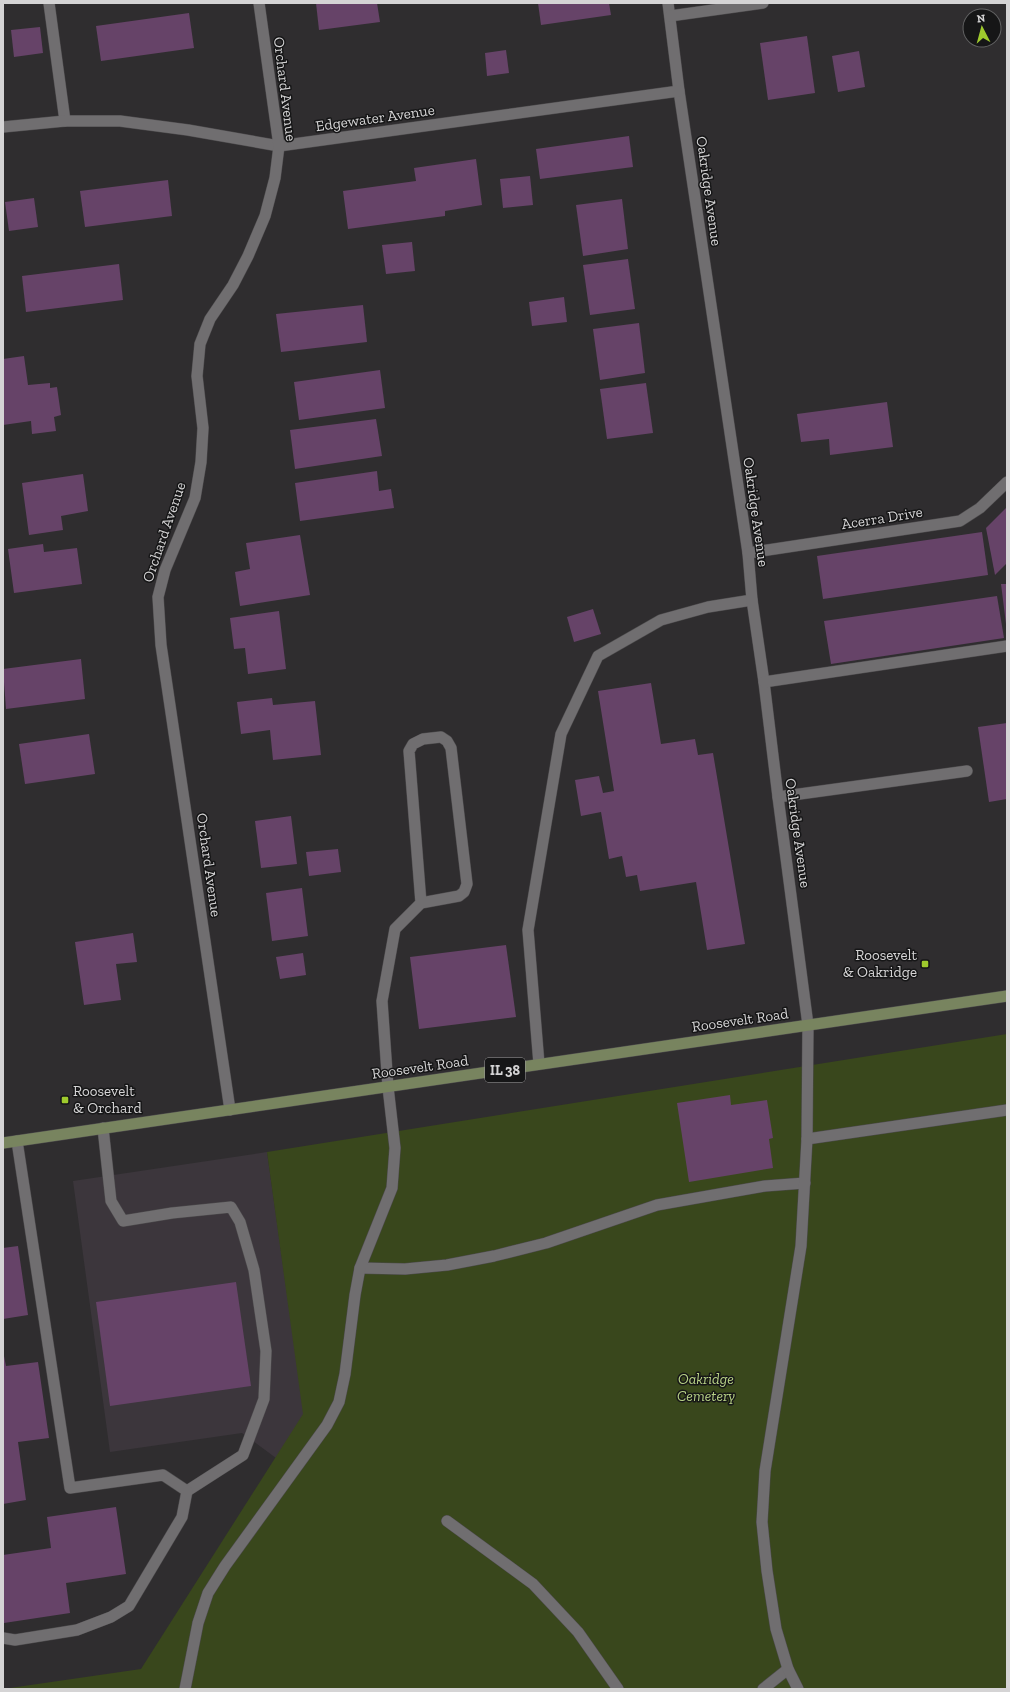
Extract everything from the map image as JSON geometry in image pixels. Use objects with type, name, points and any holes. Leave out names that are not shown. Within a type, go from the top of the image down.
[{"type":"main road","name":"Roosevelt Road","points":[[3,1143],[1007,996]]},
{"type":"street","points":[[49,3],[65,121]]},
{"type":"street","name":"Orchard Avenue","points":[[230,1110],[161,645],[158,597],[165,570],[195,498],[203,428],[197,376],[200,344],[210,319],[233,285],[248,256],[265,216],[275,178],[279,146],[259,3]]},
{"type":"street","name":"Oakridge Avenue","points":[[668,3],[679,91],[748,553],[752,600],[808,1025],[807,1139],[801,1246],[765,1471],[762,1522],[767,1571],[776,1629],[788,1669],[798,1689]]},
{"type":"street","points":[[670,16],[763,3]]},
{"type":"street","name":"Edgewater Avenue","points":[[3,127],[65,121],[120,121],[188,130],[279,146],[679,91]]},
{"type":"street","name":"Acerra Drive","points":[[748,553],[960,521],[980,508],[1007,482]]},
{"type":"street","points":[[540,1064],[528,930],[561,734],[598,656],[661,620],[708,607],[752,600]]},
{"type":"street","points":[[764,682],[1007,646]]},
{"type":"street","points":[[185,1689],[198,1623],[208,1593],[225,1566],[327,1425],[339,1402],[345,1374],[360,1268],[392,1188],[394,1148],[382,1001],[395,929],[421,903],[459,896],[464,892],[467,884],[452,748],[447,740],[441,737],[423,739],[413,744],[410,751],[421,903]]},
{"type":"street","points":[[778,797],[966,771]]},
{"type":"street","points":[[807,1139],[1007,1110]]},
{"type":"street","points":[[3,1638],[15,1640],[78,1630],[111,1617],[129,1606],[182,1518],[187,1491],[244,1455],[264,1399],[266,1351],[254,1270],[240,1222],[231,1207],[123,1220],[111,1201],[103,1128]]},
{"type":"street","points":[[17,1141],[70,1488],[163,1475],[187,1491]]},
{"type":"street","points":[[360,1268],[404,1269],[447,1265],[494,1256],[546,1243],[657,1205],[765,1186],[805,1183]]},
{"type":"street","points":[[447,1521],[533,1584],[578,1632],[618,1689]]},
{"type":"street","points":[[763,1689],[788,1669]]},
{"type":"shaded area","points":[[267,1152],[304,1414],[276,1458],[242,1433],[110,1452],[73,1181]]},
{"type":"green space","name":"Oakridge Cemetery","points":[[1007,1034],[1007,1689],[3,1689],[141,1669],[303,1414],[267,1152]]},
{"type":"building","points":[[316,3],[377,3],[380,22],[319,30]]},
{"type":"building","points":[[538,3],[609,3],[611,15],[541,25]]},
{"type":"building","points":[[189,13],[194,48],[101,61],[96,26]]},
{"type":"building","points":[[40,27],[43,53],[14,57],[11,30]]},
{"type":"building","points":[[807,36],[815,93],[768,100],[760,43]]},
{"type":"building","points":[[506,50],[509,73],[487,76],[485,53]]},
{"type":"building","points":[[859,51],[865,87],[838,92],[832,56]]},
{"type":"building","points":[[629,136],[633,167],[540,179],[536,149]]},
{"type":"building","points":[[476,159],[482,205],[445,211],[445,216],[348,229],[343,191],[416,181],[414,168]]},
{"type":"building","points":[[530,176],[533,205],[503,208],[500,179]]},
{"type":"building","points":[[168,180],[172,216],[85,227],[80,191]]},
{"type":"building","points":[[34,198],[38,227],[9,231],[5,202]]},
{"type":"building","points":[[622,199],[628,249],[583,256],[576,205]]},
{"type":"building","points":[[412,242],[415,271],[386,274],[382,245]]},
{"type":"building","points":[[628,259],[635,309],[590,315],[583,265]]},
{"type":"building","points":[[119,264],[123,300],[26,312],[22,276]]},
{"type":"building","points":[[564,297],[567,322],[532,326],[529,302]]},
{"type":"building","points":[[363,305],[367,342],[281,352],[276,314]]},
{"type":"building","points":[[639,323],[645,373],[600,380],[593,329]]},
{"type":"building","points":[[24,356],[28,385],[50,383],[50,388],[57,387],[61,415],[54,417],[56,431],[32,434],[31,421],[3,425],[3,359]]},
{"type":"building","points":[[380,370],[385,408],[299,420],[294,382]]},
{"type":"building","points":[[646,383],[653,433],[607,439],[600,389]]},
{"type":"building","points":[[887,402],[893,447],[830,455],[829,439],[801,442],[797,414]]},
{"type":"building","points":[[376,419],[382,456],[295,469],[290,430]]},
{"type":"building","points":[[377,471],[379,491],[391,489],[394,508],[300,521],[295,483]]},
{"type":"building","points":[[83,474],[88,511],[61,516],[63,530],[29,535],[22,483]]},
{"type":"building","points":[[1007,507],[1007,563],[995,575],[986,528]]},
{"type":"building","points":[[982,532],[988,575],[823,599],[817,556]]},
{"type":"building","points":[[300,535],[310,595],[240,606],[235,572],[250,569],[246,543]]},
{"type":"building","points":[[43,544],[44,552],[77,548],[82,584],[14,593],[8,549]]},
{"type":"building","points":[[1001,584],[1007,584],[1007,624],[1006,624]]},
{"type":"building","points":[[997,596],[1004,638],[831,664],[824,621]]},
{"type":"building","points":[[593,609],[601,634],[574,642],[567,617]]},
{"type":"building","points":[[279,611],[286,669],[248,674],[245,648],[234,649],[230,618]]},
{"type":"building","points":[[81,659],[85,699],[6,709],[3,669]]},
{"type":"building","points":[[651,683],[661,744],[695,739],[698,755],[713,753],[745,944],[707,950],[696,882],[640,891],[637,875],[626,877],[622,856],[609,859],[601,812],[581,816],[575,780],[599,776],[603,793],[614,791],[598,691]]},
{"type":"building","points":[[272,698],[273,705],[315,701],[321,755],[273,760],[270,730],[241,734],[237,702]]},
{"type":"building","points":[[1007,723],[1007,799],[989,802],[978,727]]},
{"type":"building","points":[[89,734],[95,774],[25,784],[19,744]]},
{"type":"building","points":[[291,816],[297,864],[261,868],[255,821]]},
{"type":"building","points":[[338,849],[341,872],[309,876],[306,852]]},
{"type":"building","points":[[302,888],[308,936],[272,941],[266,893]]},
{"type":"building","points":[[133,933],[137,962],[116,964],[121,1000],[84,1005],[75,942]]},
{"type":"building","points":[[506,945],[516,1017],[419,1029],[410,957]]},
{"type":"building","points":[[303,953],[306,975],[280,979],[276,957]]},
{"type":"building","points":[[730,1095],[731,1105],[767,1100],[773,1138],[769,1139],[773,1168],[689,1182],[677,1103]]},
{"type":"building","points":[[18,1246],[28,1315],[3,1319],[3,1248]]},
{"type":"building","points":[[236,1282],[251,1386],[110,1406],[96,1302]]},
{"type":"building","points":[[3,1351],[6,1366],[38,1362],[49,1438],[18,1442],[26,1500],[3,1504]]},
{"type":"building","points":[[116,1507],[126,1574],[66,1583],[70,1613],[4,1623],[3,1555],[51,1548],[47,1517]]},
{"type":"place","name":"Roosevelt & Oakridge","points":[[925,964]]},
{"type":"place","name":"Roosevelt & Orchard","points":[[65,1100]]}]
